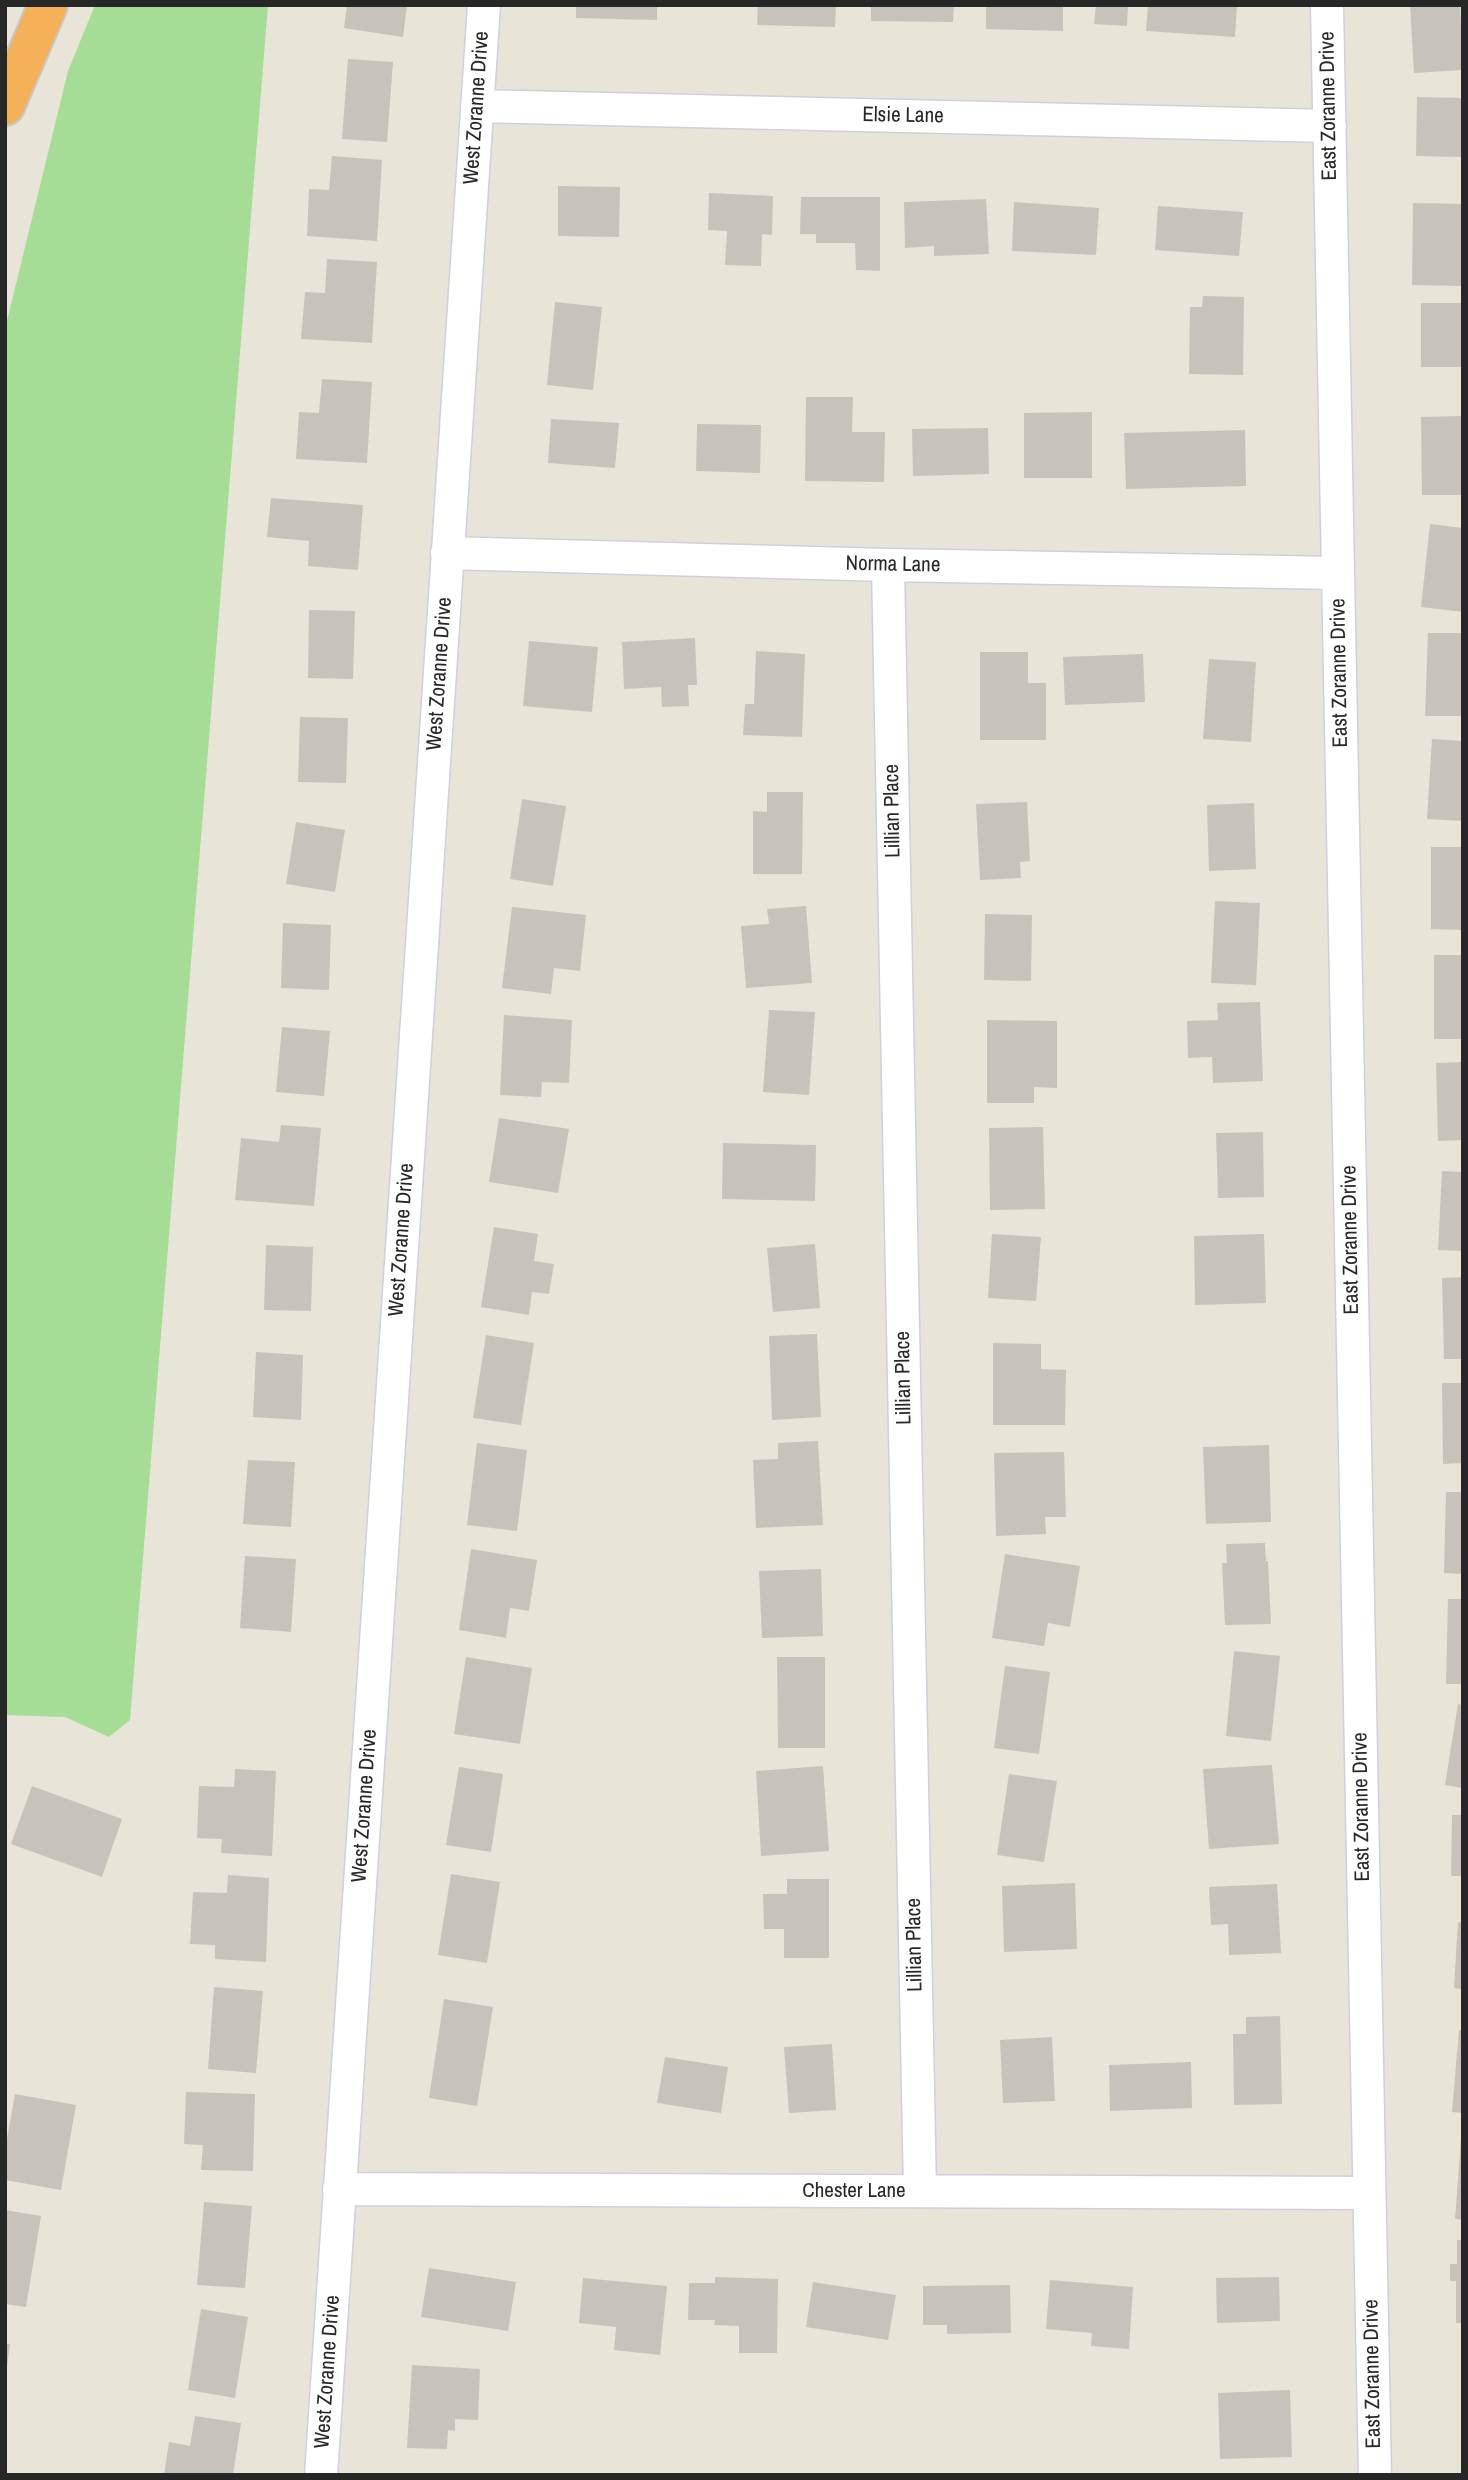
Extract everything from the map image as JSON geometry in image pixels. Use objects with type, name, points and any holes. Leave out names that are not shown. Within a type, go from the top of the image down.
[{"type":"highway","points":[[5,106],[48,5]]},
{"type":"street","name":"West Zoranne Drive","points":[[321,2475],[484,5]]},
{"type":"street","name":"East Zoranne Drive","points":[[1327,5],[1374,2475]]},
{"type":"street","name":"Elsie Lane","points":[[477,106],[1330,126]]},
{"type":"street","name":"Norma Lane","points":[[447,553],[888,565],[1338,573]]},
{"type":"street","name":"Lillian Place","points":[[888,565],[920,2191]]},
{"type":"street","name":"Chester Lane","points":[[339,2189],[1369,2193]]},
{"type":"green space","points":[[95,5],[268,5],[130,1720],[109,1737],[65,1717],[5,1715],[5,329],[68,71]]},
{"type":"building","points":[[347,5],[407,5],[403,37],[344,28]]},
{"type":"building","points":[[576,5],[657,5],[657,20],[576,18]]},
{"type":"building","points":[[758,5],[836,5],[835,27],[757,25]]},
{"type":"building","points":[[871,5],[954,5],[953,22],[871,21]]},
{"type":"building","points":[[986,5],[1063,5],[1063,31],[986,29]]},
{"type":"building","points":[[1096,5],[1128,5],[1127,26],[1094,24]]},
{"type":"building","points":[[1148,5],[1237,5],[1235,37],[1146,31]]},
{"type":"building","points":[[1410,5],[1460,5],[1463,70],[1414,73]]},
{"type":"building","points":[[348,59],[393,62],[387,142],[342,139]]},
{"type":"building","points":[[1417,97],[1463,98],[1463,157],[1416,156]]},
{"type":"building","points":[[332,156],[382,160],[377,241],[307,236],[309,189],[329,190]]},
{"type":"building","points":[[558,186],[620,187],[619,237],[558,236]]},
{"type":"building","points":[[709,193],[773,196],[772,235],[762,234],[761,266],[725,265],[727,231],[708,230]]},
{"type":"building","points":[[801,197],[880,197],[880,271],[856,270],[855,243],[816,243],[816,234],[800,234]]},
{"type":"building","points":[[986,199],[989,254],[934,256],[934,246],[905,248],[904,202]]},
{"type":"building","points":[[1014,202],[1099,208],[1096,255],[1012,251]]},
{"type":"building","points":[[1413,203],[1463,204],[1463,286],[1412,285]]},
{"type":"building","points":[[1158,206],[1243,212],[1239,256],[1155,250]]},
{"type":"building","points":[[327,259],[377,262],[372,343],[301,339],[305,292],[325,293]]},
{"type":"building","points":[[1203,296],[1244,297],[1243,375],[1189,374],[1190,307],[1202,307]]},
{"type":"building","points":[[555,302],[602,307],[593,390],[547,385]]},
{"type":"building","points":[[1421,303],[1463,303],[1463,367],[1421,367]]},
{"type":"building","points":[[322,379],[372,382],[367,463],[296,459],[299,412],[319,413]]},
{"type":"building","points":[[806,397],[853,397],[852,432],[885,432],[884,482],[805,481]]},
{"type":"building","points":[[1092,412],[1092,478],[1024,478],[1024,413]]},
{"type":"building","points":[[1463,416],[1463,495],[1422,495],[1421,417]]},
{"type":"building","points":[[551,419],[619,423],[615,468],[548,463]]},
{"type":"building","points":[[697,424],[761,425],[760,473],[696,471]]},
{"type":"building","points":[[988,428],[989,474],[913,476],[912,429]]},
{"type":"building","points":[[1245,430],[1246,486],[1126,489],[1124,433]]},
{"type":"building","points":[[271,498],[363,505],[358,570],[308,566],[309,541],[267,537]]},
{"type":"building","points":[[1430,524],[1463,528],[1463,612],[1421,607]]},
{"type":"building","points":[[309,610],[355,611],[353,679],[308,678]]},
{"type":"building","points":[[1428,633],[1463,633],[1463,716],[1425,716]]},
{"type":"building","points":[[695,638],[697,685],[688,685],[689,706],[662,707],[661,687],[624,689],[622,642]]},
{"type":"building","points":[[529,641],[598,647],[592,712],[523,706]]},
{"type":"building","points":[[756,651],[805,654],[802,737],[743,735],[745,704],[754,704]]},
{"type":"building","points":[[980,652],[1028,652],[1028,683],[1046,683],[1046,740],[980,740]]},
{"type":"building","points":[[1143,654],[1145,702],[1065,705],[1063,657]]},
{"type":"building","points":[[1209,659],[1256,662],[1251,742],[1203,739]]},
{"type":"building","points":[[300,717],[348,718],[346,783],[298,782]]},
{"type":"building","points":[[1432,739],[1463,741],[1463,821],[1427,819]]},
{"type":"building","points":[[767,792],[803,792],[802,874],[753,874],[753,811],[767,812]]},
{"type":"building","points":[[522,799],[566,806],[553,886],[510,879]]},
{"type":"building","points":[[1027,802],[1030,861],[1020,862],[1021,878],[980,880],[976,804]]},
{"type":"building","points":[[1254,803],[1256,869],[1209,871],[1207,805]]},
{"type":"building","points":[[296,822],[345,830],[335,892],[286,884]]},
{"type":"building","points":[[1431,847],[1463,847],[1463,930],[1431,929]]},
{"type":"building","points":[[1215,901],[1260,903],[1256,985],[1211,983]]},
{"type":"building","points":[[806,906],[812,983],[746,988],[741,926],[769,924],[767,909]]},
{"type":"building","points":[[512,907],[586,915],[580,971],[554,968],[551,994],[502,988]]},
{"type":"building","points":[[985,914],[1032,915],[1031,981],[984,980]]},
{"type":"building","points":[[283,923],[331,925],[329,990],[281,988]]},
{"type":"building","points":[[1434,955],[1463,955],[1463,1039],[1434,1039]]},
{"type":"building","points":[[1260,1002],[1263,1081],[1213,1083],[1212,1057],[1188,1058],[1187,1021],[1218,1020],[1217,1003]]},
{"type":"building","points":[[769,1010],[815,1012],[809,1095],[763,1092]]},
{"type":"building","points":[[504,1015],[572,1020],[569,1083],[542,1082],[541,1097],[500,1095]]},
{"type":"building","points":[[987,1020],[1057,1021],[1057,1088],[1034,1087],[1034,1103],[987,1103]]},
{"type":"building","points":[[282,1027],[330,1031],[324,1096],[276,1092]]},
{"type":"building","points":[[1463,1062],[1463,1140],[1438,1141],[1436,1063]]},
{"type":"building","points":[[499,1118],[569,1129],[558,1193],[489,1182]]},
{"type":"building","points":[[281,1125],[321,1128],[314,1206],[235,1200],[241,1138],[279,1142]]},
{"type":"building","points":[[1043,1127],[1045,1209],[990,1210],[989,1128]]},
{"type":"building","points":[[1263,1132],[1264,1197],[1218,1198],[1216,1133]]},
{"type":"building","points":[[723,1143],[816,1145],[815,1201],[722,1199]]},
{"type":"building","points":[[1442,1171],[1463,1172],[1463,1251],[1438,1250]]},
{"type":"building","points":[[494,1227],[538,1234],[534,1261],[554,1264],[549,1294],[532,1292],[529,1315],[481,1307]]},
{"type":"building","points":[[992,1234],[1041,1237],[1036,1301],[988,1298]]},
{"type":"building","points":[[1264,1234],[1266,1303],[1195,1305],[1194,1236]]},
{"type":"building","points":[[815,1244],[820,1308],[773,1312],[767,1248]]},
{"type":"building","points":[[266,1245],[313,1247],[311,1311],[264,1310]]},
{"type":"building","points":[[1463,1277],[1463,1359],[1444,1359],[1442,1278]]},
{"type":"building","points":[[817,1334],[821,1417],[772,1420],[769,1336]]},
{"type":"building","points":[[486,1335],[534,1343],[521,1425],[473,1418]]},
{"type":"building","points":[[993,1343],[1041,1344],[1041,1369],[1066,1370],[1065,1425],[993,1425]]},
{"type":"building","points":[[256,1352],[303,1355],[301,1420],[253,1417]]},
{"type":"building","points":[[1442,1383],[1463,1383],[1463,1463],[1443,1464]]},
{"type":"building","points":[[818,1441],[823,1525],[756,1528],[753,1460],[778,1459],[778,1443]]},
{"type":"building","points":[[477,1443],[527,1450],[517,1531],[467,1525]]},
{"type":"building","points":[[1269,1445],[1271,1522],[1206,1524],[1203,1447]]},
{"type":"building","points":[[1064,1452],[1066,1517],[1045,1517],[1046,1534],[996,1536],[994,1453]]},
{"type":"building","points":[[248,1460],[295,1462],[291,1527],[243,1524]]},
{"type":"building","points":[[1446,1492],[1463,1492],[1463,1574],[1444,1573]]},
{"type":"building","points":[[1265,1543],[1271,1624],[1225,1625],[1222,1563],[1227,1563],[1226,1544]]},
{"type":"building","points":[[471,1549],[537,1560],[529,1611],[510,1608],[506,1638],[459,1630]]},
{"type":"building","points":[[1005,1554],[1080,1566],[1070,1627],[1048,1623],[1044,1646],[992,1638]]},
{"type":"building","points":[[245,1556],[296,1559],[291,1632],[240,1628]]},
{"type":"building","points":[[821,1569],[823,1636],[762,1638],[759,1571]]},
{"type":"building","points":[[1448,1599],[1463,1599],[1463,1684],[1446,1684]]},
{"type":"building","points":[[1234,1651],[1280,1656],[1271,1741],[1226,1736]]},
{"type":"building","points":[[466,1657],[532,1668],[520,1744],[454,1734]]},
{"type":"building","points":[[777,1657],[825,1657],[825,1748],[778,1748]]},
{"type":"building","points":[[1005,1666],[1050,1672],[1039,1754],[994,1748]]},
{"type":"building","points":[[1458,1704],[1463,1705],[1463,1788],[1445,1785]]},
{"type":"building","points":[[1272,1765],[1279,1844],[1209,1849],[1203,1769]]},
{"type":"building","points":[[823,1766],[829,1851],[761,1856],[756,1771]]},
{"type":"building","points":[[459,1767],[503,1774],[491,1852],[446,1845]]},
{"type":"building","points":[[235,1769],[276,1771],[272,1856],[221,1853],[222,1839],[197,1838],[199,1786],[234,1787]]},
{"type":"building","points":[[1009,1774],[1057,1781],[1044,1862],[997,1855]]},
{"type":"building","points":[[32,1786],[122,1819],[102,1877],[11,1844]]},
{"type":"building","points":[[1452,1815],[1463,1815],[1463,1876],[1451,1876]]},
{"type":"building","points":[[451,1874],[500,1882],[487,1963],[438,1955]]},
{"type":"building","points":[[228,1875],[269,1878],[266,1962],[215,1959],[215,1945],[190,1944],[193,1892],[227,1893]]},
{"type":"building","points":[[787,1879],[829,1879],[829,1958],[784,1958],[784,1929],[764,1929],[763,1894],[787,1894]]},
{"type":"building","points":[[1075,1883],[1077,1949],[1004,1952],[1002,1886]]},
{"type":"building","points":[[1277,1884],[1281,1953],[1229,1955],[1228,1924],[1211,1925],[1209,1887]]},
{"type":"building","points":[[1458,1922],[1463,1923],[1463,1989],[1454,1988]]},
{"type":"building","points":[[214,1987],[263,1991],[256,2073],[208,2069]]},
{"type":"building","points":[[444,1999],[493,2007],[477,2106],[429,2098]]},
{"type":"building","points":[[1280,2016],[1282,2104],[1234,2105],[1233,2034],[1246,2034],[1246,2017]]},
{"type":"building","points":[[1459,2030],[1463,2031],[1463,2113],[1452,2112]]},
{"type":"building","points":[[1052,2037],[1055,2101],[1003,2103],[1000,2040]]},
{"type":"building","points":[[832,2044],[836,2110],[789,2113],[784,2047]]},
{"type":"building","points":[[665,2057],[728,2067],[721,2113],[657,2103]]},
{"type":"building","points":[[1191,2062],[1192,2108],[1110,2111],[1109,2065]]},
{"type":"building","points":[[186,2092],[255,2094],[253,2171],[201,2170],[203,2145],[184,2144]]},
{"type":"building","points":[[15,2094],[76,2105],[61,2190],[5,2180],[5,2150]]},
{"type":"building","points":[[1463,2138],[1463,2220],[1455,2219]]},
{"type":"building","points":[[204,2202],[252,2206],[245,2288],[197,2285]]},
{"type":"building","points":[[5,2210],[41,2216],[26,2307],[5,2304]]},
{"type":"building","points":[[1457,2240],[1463,2240],[1463,2323],[1456,2323],[1456,2281],[1450,2281],[1450,2264],[1457,2264]]},
{"type":"building","points":[[429,2268],[516,2282],[508,2331],[421,2317]]},
{"type":"building","points":[[715,2277],[778,2279],[777,2353],[739,2353],[739,2326],[714,2325],[715,2320],[688,2320],[689,2283],[715,2283]]},
{"type":"building","points":[[1279,2277],[1280,2321],[1217,2323],[1216,2278]]},
{"type":"building","points":[[583,2278],[667,2286],[660,2355],[614,2350],[616,2327],[579,2323]]},
{"type":"building","points":[[1050,2280],[1133,2287],[1129,2349],[1091,2346],[1092,2333],[1046,2329]]},
{"type":"building","points":[[813,2282],[896,2295],[888,2340],[806,2327]]},
{"type":"building","points":[[1010,2285],[1011,2333],[947,2334],[947,2325],[923,2325],[923,2286]]},
{"type":"building","points":[[201,2309],[248,2317],[235,2398],[188,2390]]},
{"type":"building","points":[[5,2344],[10,2344],[7,2367],[5,2367]]},
{"type":"building","points":[[412,2365],[480,2369],[478,2420],[455,2419],[455,2431],[448,2430],[447,2449],[407,2448]]},
{"type":"building","points":[[1290,2390],[1292,2457],[1220,2459],[1218,2393]]},
{"type":"building","points":[[195,2416],[241,2423],[233,2475],[164,2475],[169,2442],[190,2446]]}]
